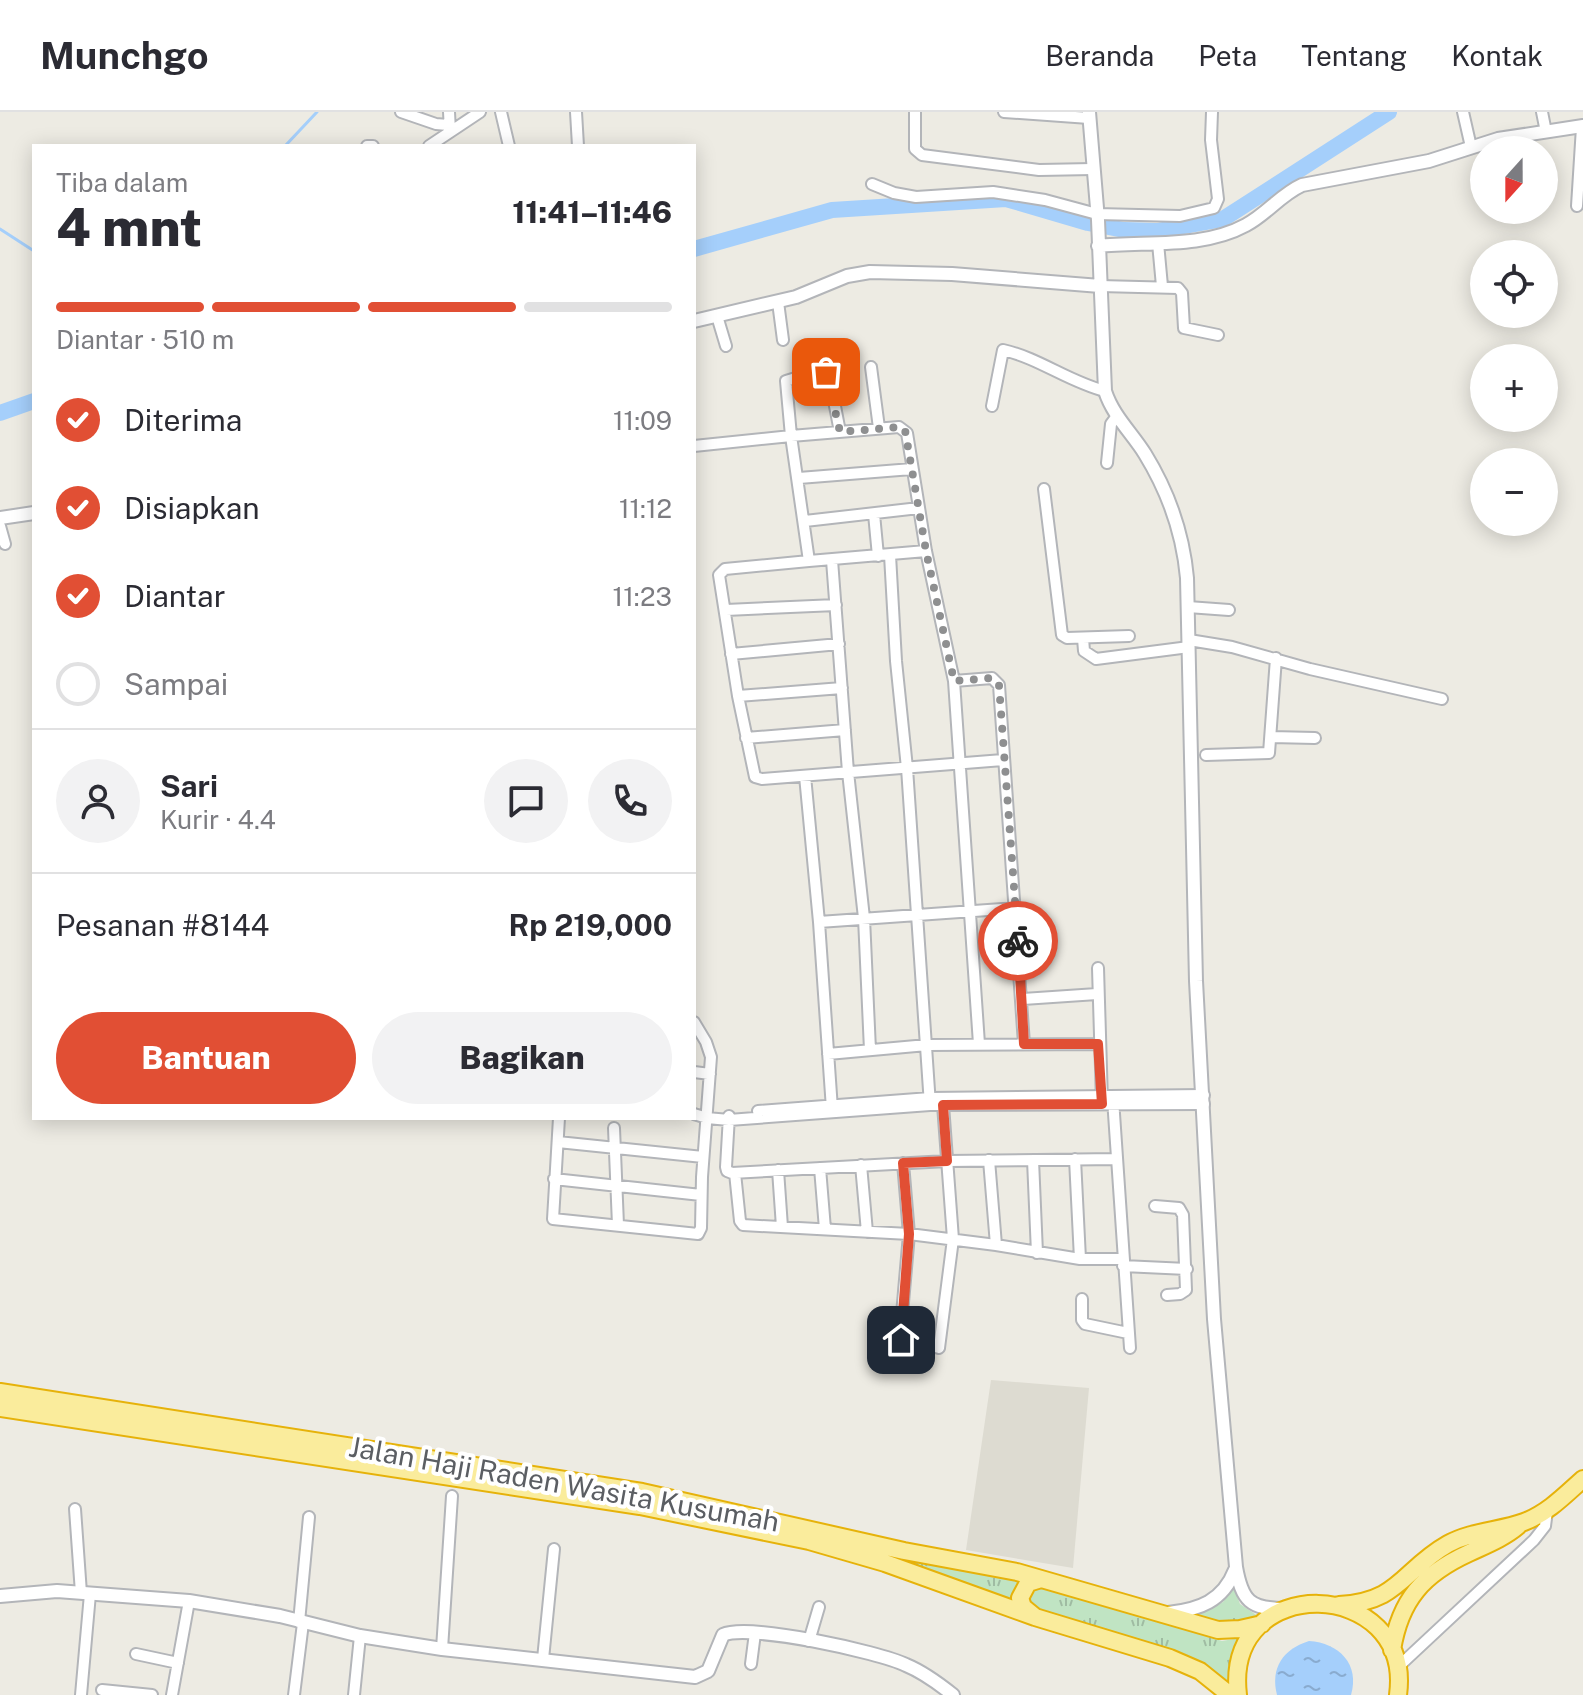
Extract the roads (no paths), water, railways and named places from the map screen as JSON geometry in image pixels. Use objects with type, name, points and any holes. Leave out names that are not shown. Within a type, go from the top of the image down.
[{"type":"highway","name":"Jalan Haji Raden Wasita Kusumah","points":[[0,1392],[641,1499],[1041,1579],[1218,1630],[1262,1624]]},
{"type":"highway","name":"Jalan Haji Raden Wasita Kusumah","points":[[0,1408],[641,1499],[855,1554],[1035,1617],[1179,1662],[1210,1678],[1230,1695]]},
{"type":"highway","points":[[1392,1650],[1400,1616],[1423,1582],[1441,1567],[1502,1538],[1522,1523],[1547,1511],[1583,1479]]},
{"type":"highway","points":[[1238,1695],[1236,1682],[1240,1660],[1248,1640],[1262,1624],[1285,1609],[1312,1603],[1339,1605],[1370,1602],[1387,1594],[1426,1559],[1458,1540],[1484,1530],[1522,1523]]},
{"type":"highway","points":[[1035,1617],[1023,1607],[1020,1598],[1028,1583],[1041,1579]]},
{"type":"highway","points":[[1339,1605],[1361,1615],[1379,1630],[1392,1650],[1398,1667],[1398,1695]]},
{"type":"street","points":[[401,112],[449,129]]},
{"type":"street","points":[[449,112],[449,129]]},
{"type":"street","points":[[431,144],[449,129],[480,112]]},
{"type":"street","points":[[501,112],[509,144]]},
{"type":"street","points":[[576,112],[578,144]]},
{"type":"street","points":[[915,112],[915,149],[922,155],[1039,170],[1093,169]]},
{"type":"street","points":[[1004,112],[1089,115],[1098,217],[1105,391],[1117,416],[1146,455],[1178,523],[1186,562],[1196,981],[1214,1319],[1236,1567],[1240,1587],[1247,1600],[1268,1609],[1285,1609]]},
{"type":"street","points":[[872,184],[916,197],[1004,193],[1098,217],[1180,216],[1214,208],[1218,199],[1211,140],[1212,112]]},
{"type":"street","points":[[1463,112],[1470,143]]},
{"type":"street","points":[[1542,112],[1546,132]]},
{"type":"street","points":[[1519,136],[1582,126],[1577,206]]},
{"type":"street","points":[[1098,243],[1191,240],[1235,230],[1253,221],[1285,194],[1302,185],[1429,161],[1470,147]]},
{"type":"street","points":[[1158,243],[1162,286]]},
{"type":"street","points":[[696,321],[718,320],[779,306],[847,276],[870,272],[952,274],[1100,290],[1173,286],[1181,291],[1184,328],[1218,335]]},
{"type":"street","points":[[779,306],[783,340]]},
{"type":"street","points":[[718,320],[726,346]]},
{"type":"street","points":[[992,406],[1003,350],[1105,391]]},
{"type":"street","points":[[871,367],[879,428]]},
{"type":"street","points":[[809,561],[791,436],[788,378],[822,372],[829,375],[840,432]]},
{"type":"street","points":[[1107,463],[1111,424],[1117,416]]},
{"type":"street","points":[[696,446],[879,428],[899,427],[905,430],[926,551],[954,681],[979,1044]]},
{"type":"street","points":[[799,478],[912,469]]},
{"type":"street","points":[[1044,489],[1062,635],[1067,638],[1129,636]]},
{"type":"street","points":[[805,521],[919,508]]},
{"type":"street","points":[[0,518],[32,513]]},
{"type":"street","points":[[874,514],[884,555],[907,768],[930,1102]]},
{"type":"street","points":[[0,526],[5,544]]},
{"type":"street","points":[[926,551],[723,570],[719,575],[752,773],[756,778],[805,776],[1003,760]]},
{"type":"street","points":[[832,560],[848,772],[864,918],[870,1050]]},
{"type":"street","points":[[726,610],[836,605]]},
{"type":"street","points":[[1188,607],[1229,610]]},
{"type":"street","points":[[1083,638],[1084,651],[1096,659],[1189,644],[1232,647],[1310,669],[1442,699]]},
{"type":"street","points":[[731,654],[839,644]]},
{"type":"street","points":[[1206,755],[1265,755],[1270,752],[1276,658]]},
{"type":"street","points":[[954,681],[992,678],[998,682],[1024,1044]]},
{"type":"street","points":[[738,696],[842,688]]},
{"type":"street","points":[[746,738],[845,730]]},
{"type":"street","points":[[1271,737],[1315,738]]},
{"type":"street","points":[[805,776],[832,1109]]},
{"type":"street","points":[[819,922],[1016,908]]},
{"type":"street","points":[[1098,968],[1098,1044],[1116,1159],[1130,1348]]},
{"type":"street","points":[[1023,999],[1097,994]]},
{"type":"street","points":[[559,1120],[553,1219],[694,1234],[700,1232],[710,1074],[709,1047],[696,1025]]},
{"type":"street","points":[[828,1054],[927,1045],[1098,1044]]},
{"type":"street","points":[[696,1072],[710,1074]]},
{"type":"street","points":[[930,1102],[943,1105],[1108,1100]]},
{"type":"street","points":[[696,1114],[729,1117],[930,1102],[1204,1100]]},
{"type":"street","points":[[903,1163],[909,1234],[900,1337],[902,1340],[940,1347],[953,1239],[943,1105]]},
{"type":"street","points":[[729,1117],[726,1167],[728,1172],[735,1173],[947,1161],[1116,1159]]},
{"type":"street","points":[[614,1128],[618,1225]]},
{"type":"street","points":[[558,1142],[703,1157]]},
{"type":"street","points":[[1075,1159],[1080,1259]]},
{"type":"street","points":[[989,1160],[996,1245]]},
{"type":"street","points":[[1033,1160],[1037,1253]]},
{"type":"street","points":[[861,1165],[867,1232]]},
{"type":"street","points":[[820,1168],[825,1229]]},
{"type":"street","points":[[778,1170],[782,1227]]},
{"type":"street","points":[[735,1173],[740,1224],[909,1234],[1080,1259],[1187,1269]]},
{"type":"street","points":[[554,1179],[701,1195]]},
{"type":"street","points":[[1155,1206],[1177,1208],[1183,1212],[1187,1269],[1184,1293],[1167,1295]]},
{"type":"street","points":[[1082,1299],[1082,1320],[1085,1324],[1128,1333]]},
{"type":"street","points":[[442,1649],[452,1496]]},
{"type":"street","points":[[75,1509],[86,1593],[81,1695]]},
{"type":"street","points":[[1398,1667],[1534,1540],[1545,1526],[1547,1511]]},
{"type":"street","points":[[294,1695],[309,1517]]},
{"type":"street","points":[[543,1659],[554,1549]]},
{"type":"street","points":[[1159,1614],[1194,1609],[1212,1601],[1226,1590],[1236,1567]]},
{"type":"street","points":[[0,1596],[57,1591],[189,1601],[360,1636],[442,1649],[695,1677],[708,1671],[723,1635],[755,1633],[862,1651],[903,1663],[953,1695]]},
{"type":"street","points":[[172,1695],[189,1601]]},
{"type":"street","points":[[809,1641],[819,1607]]},
{"type":"street","points":[[751,1664],[755,1633]]},
{"type":"street","points":[[354,1695],[360,1636]]},
{"type":"street","points":[[136,1654],[178,1663]]},
{"type":"street","points":[[102,1690],[152,1695]]},
{"type":"water","points":[[1309,1641],[1329,1646],[1345,1657],[1352,1674],[1351,1695],[1277,1695],[1275,1676],[1281,1661],[1292,1649]]},
{"type":"waterway","points":[[287,144],[317,112]]},
{"type":"waterway","points":[[696,248],[832,210],[1006,199],[1124,230],[1157,231],[1223,219],[1389,112]]},
{"type":"waterway","points":[[0,229],[32,250]]},
{"type":"waterway","points":[[0,413],[32,402]]}]
